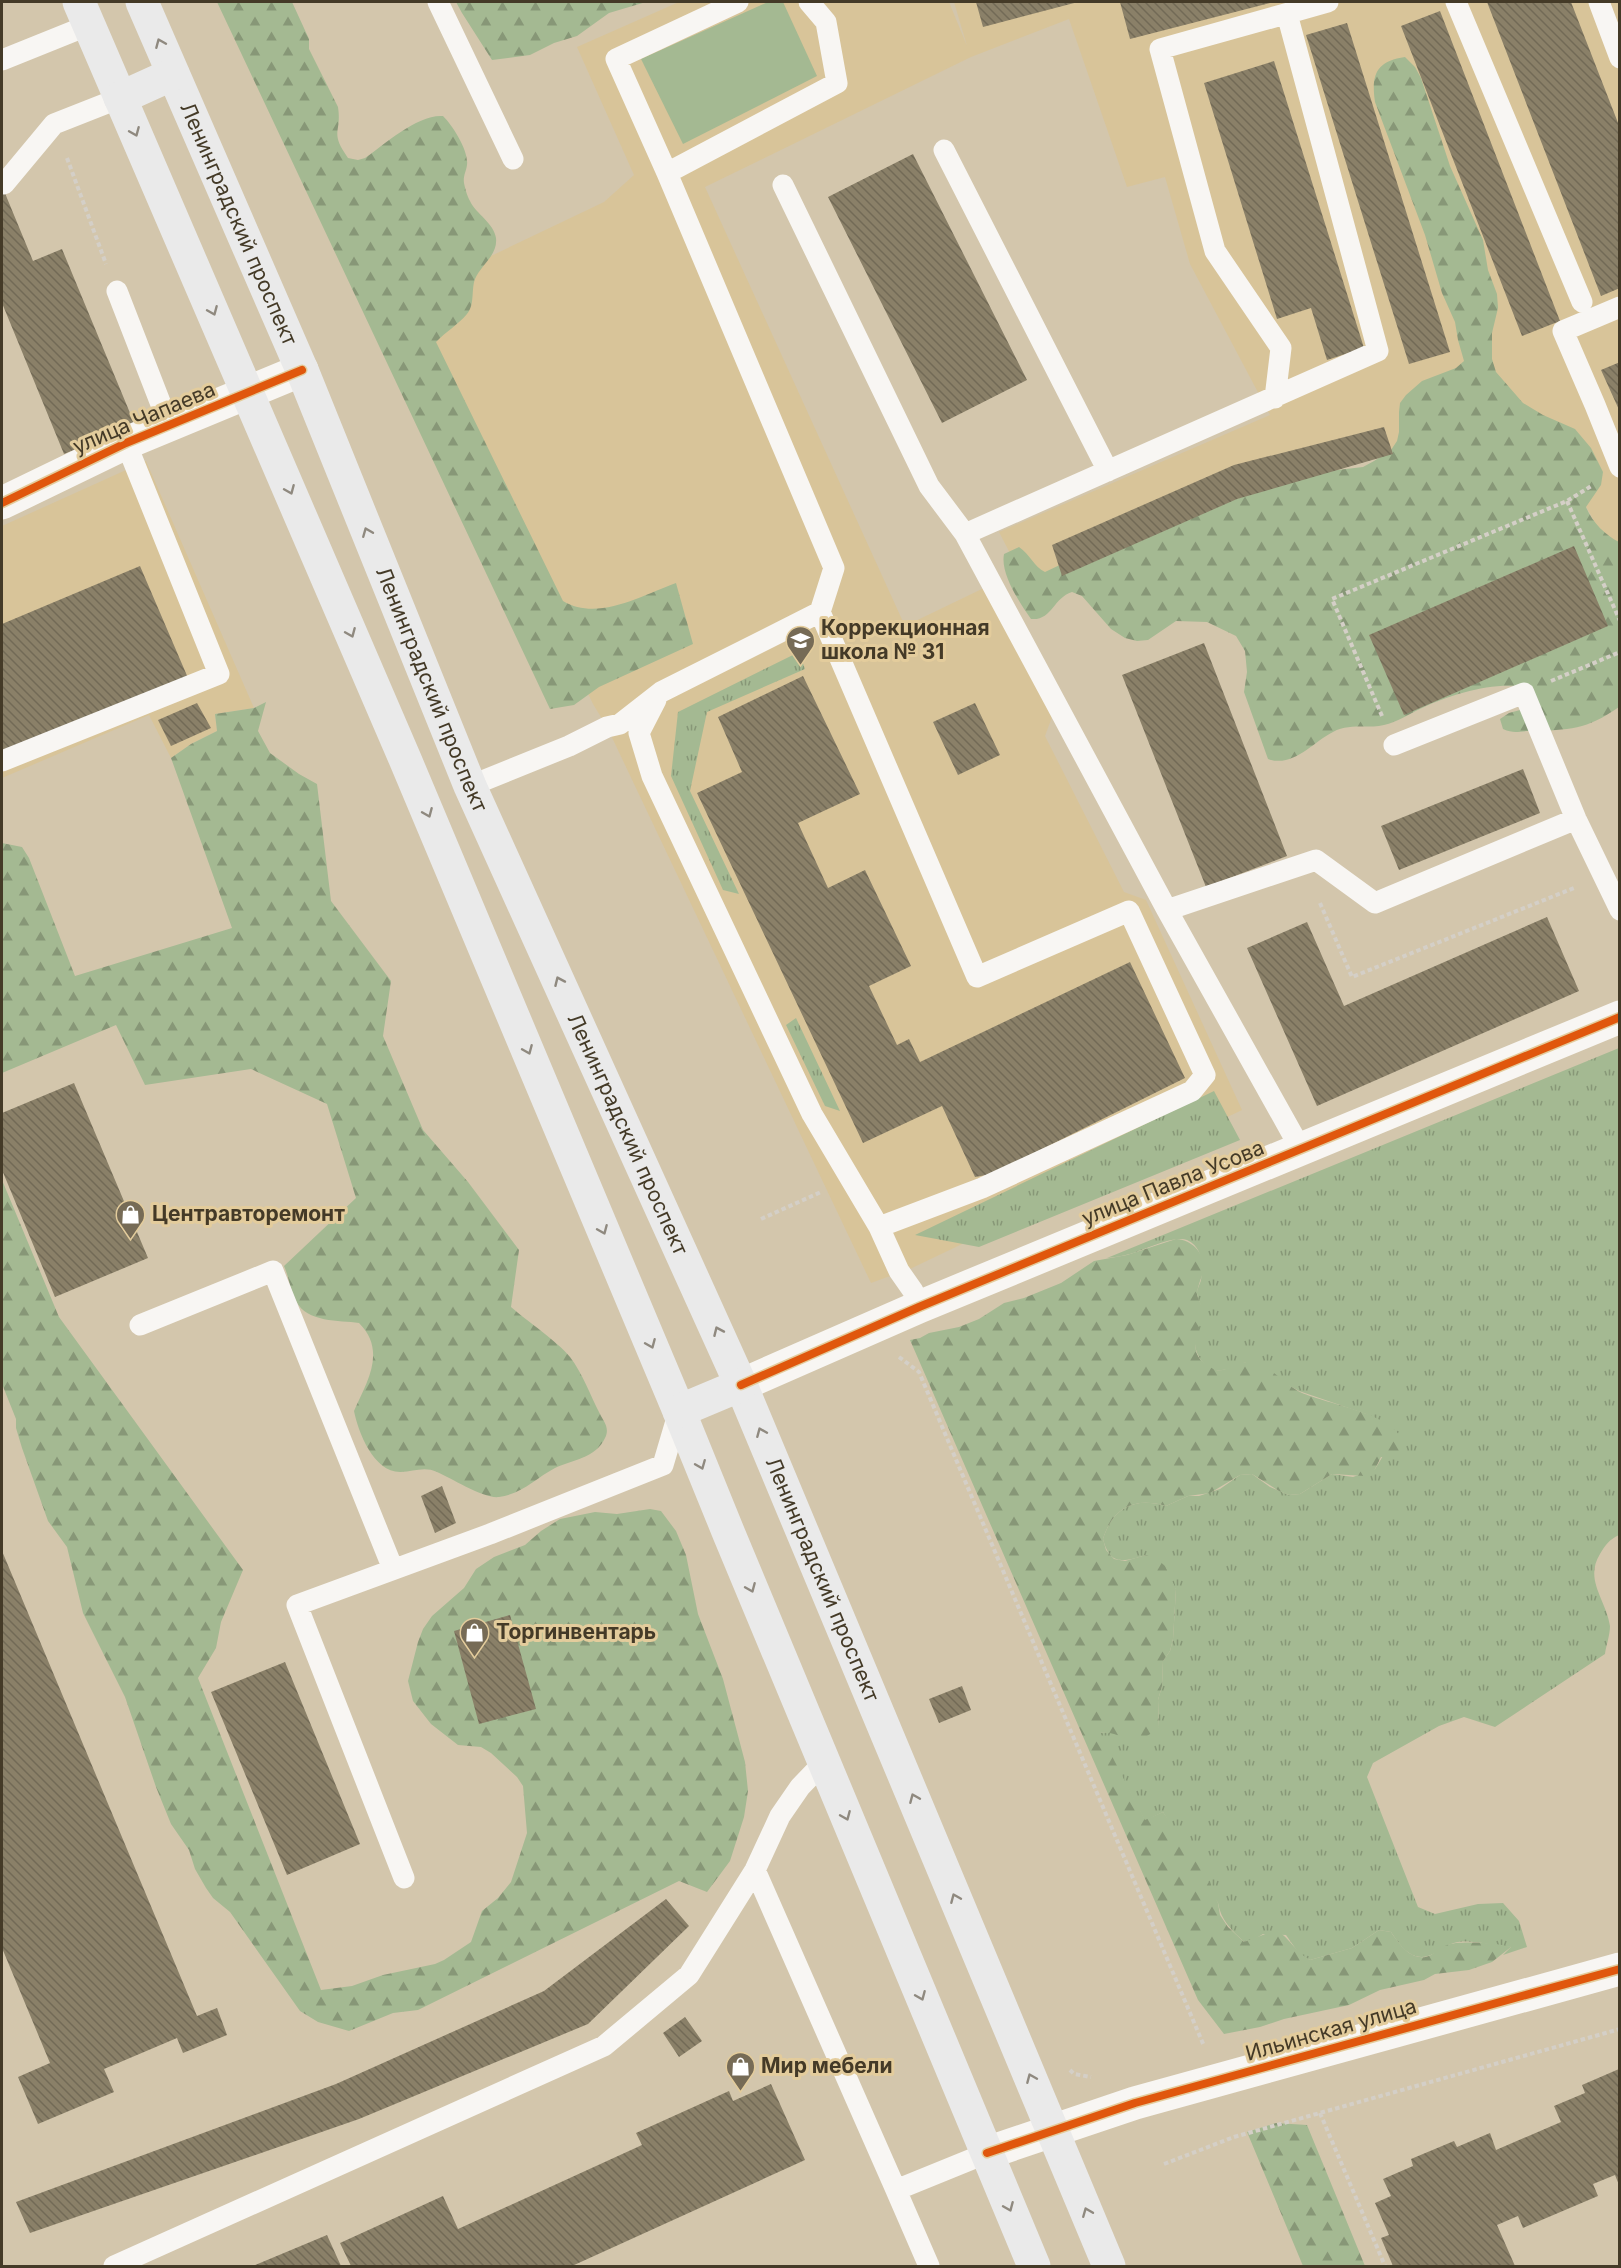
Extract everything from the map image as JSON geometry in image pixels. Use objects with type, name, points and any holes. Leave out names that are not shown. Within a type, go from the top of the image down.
[{"type":"main road","name":"Ленинградский проспект","points":[[142,2],[302,370],[470,786],[741,1385],[1109,2266]]},
{"type":"main road","points":[[84,13],[248,393],[679,1411],[1034,2266]]},
{"type":"main road","points":[[120,98],[173,74]]},
{"type":"main road","points":[[679,1411],[741,1385]]},
{"type":"street","name":"улица Чапаева","points":[[2,503],[126,442],[302,370]]},
{"type":"street","name":"улица Павла Усова","points":[[741,1385],[918,1307],[1620,1017]]},
{"type":"street","name":"Ильинская улица","points":[[987,2153],[1135,2103],[1620,1969]]},
{"type":"lane","points":[[438,2],[513,159]]},
{"type":"lane","points":[[738,2],[616,59],[668,173],[834,568],[820,612],[977,977],[1129,910],[1205,1075],[1192,1091],[982,1188],[879,1227]]},
{"type":"lane","points":[[668,173],[837,83],[826,22],[809,2]]},
{"type":"lane","points":[[1275,398],[1281,348],[1215,251],[1160,49],[1328,2]]},
{"type":"lane","points":[[1456,2],[1582,302]]},
{"type":"lane","points":[[1599,2],[1620,58]]},
{"type":"lane","points":[[2,60],[84,13]]},
{"type":"lane","points":[[965,534],[1378,351],[1287,14]]},
{"type":"lane","points":[[4,184],[54,124],[120,98]]},
{"type":"lane","points":[[944,150],[1108,471]]},
{"type":"lane","points":[[783,185],[928,486],[965,534],[1167,910],[1294,1137],[1297,1150]]},
{"type":"lane","points":[[117,291],[169,425]]},
{"type":"lane","points":[[1620,307],[1563,331],[1620,467]]},
{"type":"lane","points":[[2,761],[219,674],[126,442]]},
{"type":"lane","points":[[470,786],[568,746],[607,727],[620,724],[661,692],[820,612]]},
{"type":"lane","points":[[661,692],[639,733],[652,776],[812,1114],[879,1227],[899,1271],[913,1291],[918,1307]]},
{"type":"lane","points":[[1394,745],[1524,693],[1576,819],[1620,910]]},
{"type":"lane","points":[[1167,910],[1316,860],[1375,903],[1576,819]]},
{"type":"lane","points":[[140,1325],[273,1270],[393,1569]]},
{"type":"lane","points":[[404,1878],[297,1605],[663,1465],[679,1411]]},
{"type":"lane","points":[[114,2266],[604,2046],[689,1975],[755,1870],[780,1816],[800,1787],[824,1762]]},
{"type":"lane","points":[[755,1870],[930,2266]]},
{"type":"lane","points":[[896,2190],[987,2153]]},
{"type":"path","points":[[54,124],[117,291]]},
{"type":"path","points":[[1394,745],[1332,599],[1567,501],[1620,621]]},
{"type":"path","points":[[1524,693],[1620,652]]},
{"type":"path","points":[[1304,864],[1352,977],[1605,876]]},
{"type":"path","points":[[761,1219],[827,1189],[849,1174]]},
{"type":"path","points":[[890,1361],[899,1357],[919,1372],[1206,2051]]},
{"type":"path","points":[[1164,2163],[1234,2137],[1620,2029]]},
{"type":"path","points":[[1067,2067],[1074,2074],[1098,2078]]},
{"type":"path","points":[[1320,2113],[1385,2266]]},
{"type":"shaded area","name":"Коррекционная школа № 31","points":[[679,2],[949,2],[967,46],[954,2],[1619,2],[1619,548],[1606,543],[1535,413],[1225,499],[1028,588],[999,532],[1270,415],[1190,264],[1165,177],[1127,187],[1069,19],[971,57],[705,187],[905,626],[986,587],[1052,717],[1045,736],[1124,892],[1146,900],[1242,1110],[912,1268],[871,1283],[607,727],[593,704],[490,490],[410,335],[426,287],[604,202],[634,175],[577,47]]},
{"type":"shaded area","points":[[146,461],[254,708],[215,714],[217,731],[191,744],[171,758],[149,715],[2,778],[2,526]]},
{"type":"green space","points":[[217,2],[292,2],[309,39],[309,49],[338,107],[338,137],[348,158],[358,160],[365,158],[402,131],[423,120],[443,116],[451,126],[466,153],[467,165],[464,181],[467,194],[473,206],[495,233],[496,244],[492,255],[475,279],[472,302],[467,314],[436,342],[563,601],[577,607],[605,608],[635,600],[676,583],[693,644],[599,687],[574,705],[550,709]]},
{"type":"green space","points":[[456,2],[646,2],[609,13],[577,36],[554,43],[530,55],[492,60]]},
{"type":"green space","points":[[768,2],[783,2],[817,76],[683,144],[641,59]]},
{"type":"green space","points":[[1405,57],[1415,67],[1421,78],[1450,166],[1483,240],[1488,270],[1497,294],[1498,308],[1492,333],[1492,359],[1496,372],[1523,403],[1575,429],[1591,448],[1603,472],[1601,485],[1586,507],[1600,528],[1619,542],[1619,707],[1597,720],[1577,727],[1516,732],[1503,729],[1500,719],[1520,710],[1516,686],[1492,687],[1468,691],[1444,699],[1389,724],[1339,729],[1302,753],[1277,761],[1268,759],[1244,692],[1247,672],[1245,651],[1236,636],[1207,622],[1176,621],[1148,640],[1137,641],[1125,638],[1111,629],[1082,596],[1072,592],[1061,599],[1044,616],[1031,619],[1008,579],[1004,554],[1019,547],[1045,572],[1121,536],[1320,472],[1363,467],[1391,450],[1397,441],[1400,403],[1406,395],[1422,381],[1456,368],[1464,361],[1455,322],[1442,293],[1425,235],[1375,102],[1374,84],[1378,71],[1388,62]]},
{"type":"green space","points":[[799,652],[805,669],[707,712],[690,791],[739,894],[723,890],[671,776],[678,712]]},
{"type":"green space","points":[[266,702],[258,731],[270,753],[317,784],[331,901],[391,981],[383,1036],[423,1130],[468,1182],[519,1250],[511,1307],[570,1357],[583,1377],[606,1425],[605,1438],[596,1450],[583,1458],[555,1468],[515,1493],[493,1497],[468,1488],[432,1470],[391,1471],[375,1459],[359,1430],[354,1411],[372,1367],[372,1344],[367,1334],[359,1323],[315,1317],[301,1308],[294,1297],[284,1266],[356,1198],[327,1104],[251,1069],[145,1085],[116,1025],[2,1073],[2,843],[22,847],[29,858],[75,976],[232,928],[171,758],[191,744],[217,731],[215,714],[254,708]]},
{"type":"green space","points":[[796,1018],[840,1111],[825,1106],[786,1025]]},
{"type":"green space","points":[[1619,1048],[1619,1535],[1604,1548],[1594,1572],[1610,1626],[1605,1654],[1495,1727],[1464,1717],[1439,1726],[1373,1763],[1367,1777],[1418,1907],[1435,1914],[1478,1904],[1503,1903],[1519,1921],[1527,1947],[1503,1955],[1511,1947],[1458,1942],[1432,1955],[1422,1957],[1410,1954],[1391,1932],[1379,1930],[1352,1948],[1310,1960],[1300,1955],[1286,1935],[1263,1934],[1244,1942],[1224,1920],[1218,1903],[1163,1812],[1145,1821],[1099,1733],[1159,1727],[1158,1700],[1162,1686],[1163,1661],[1170,1651],[1173,1639],[1176,1589],[1146,1555],[1118,1560],[1109,1554],[1103,1539],[1113,1519],[1127,1507],[1144,1503],[1166,1506],[1188,1496],[1199,1496],[1220,1489],[1240,1475],[1252,1474],[1270,1487],[1289,1495],[1300,1494],[1332,1474],[1353,1477],[1375,1469],[1397,1433],[1366,1414],[1299,1391],[1246,1362],[1219,1370],[1203,1363],[1195,1347],[1201,1315],[1197,1290],[1201,1280],[1202,1263],[1199,1252],[1192,1243],[1187,1240],[1175,1240],[1130,1254],[1107,1258]]},
{"type":"green space","points":[[1214,1091],[1240,1140],[979,1247],[915,1235]]},
{"type":"green space","points":[[2,1180],[59,1317],[243,1570],[221,1622],[216,1648],[198,1678],[321,1990],[352,1986],[383,1975],[444,1960],[471,1942],[482,1911],[498,1898],[511,1882],[527,1833],[523,1786],[517,1777],[491,1753],[481,1747],[458,1745],[431,1724],[413,1701],[408,1681],[423,1629],[432,1616],[464,1588],[476,1569],[494,1557],[525,1545],[560,1519],[595,1512],[617,1514],[650,1509],[661,1511],[676,1531],[686,1555],[698,1614],[723,1679],[745,1762],[748,1791],[744,1817],[730,1861],[707,1892],[679,1881],[418,2010],[393,2013],[349,2031],[318,2022],[300,2011],[230,1912],[213,1898],[206,1888],[195,1869],[189,1850],[171,1824],[125,1697],[83,1613],[67,1547],[48,1521],[22,1448],[16,1428],[16,1419],[2,1384]]},
{"type":"green space","points":[[1176,1239],[1193,1245],[1202,1259],[1203,1272],[1197,1295],[1202,1315],[1196,1350],[1204,1363],[1220,1370],[1243,1362],[1261,1365],[1298,1391],[1372,1416],[1397,1432],[1403,1442],[1403,1456],[1392,1459],[1381,1457],[1375,1469],[1365,1476],[1332,1474],[1300,1494],[1289,1495],[1279,1491],[1252,1474],[1240,1475],[1210,1493],[1188,1496],[1166,1506],[1135,1504],[1119,1512],[1107,1528],[1103,1539],[1106,1550],[1114,1559],[1125,1561],[1146,1555],[1157,1559],[1165,1566],[1176,1589],[1173,1639],[1170,1651],[1163,1661],[1162,1686],[1158,1700],[1159,1727],[1140,1740],[1133,1741],[1109,1733],[1100,1733],[1145,1820],[1163,1812],[1203,1869],[1218,1903],[1220,1915],[1228,1927],[1244,1942],[1276,1930],[1310,1960],[1352,1948],[1379,1930],[1391,1932],[1407,1951],[1418,1957],[1431,1955],[1452,1943],[1489,1943],[1511,1947],[1492,1962],[1469,1970],[1435,1974],[1424,1980],[1380,1990],[1349,2005],[1224,2034],[1198,2000],[910,1340],[929,1333],[959,1327],[979,1319],[1004,1303],[1024,1298],[1061,1283],[1094,1261],[1127,1255]]},
{"type":"green space","points":[[1276,2123],[1307,2125],[1365,2266],[1303,2266],[1247,2132]]},
{"type":"building","points":[[976,2],[1078,2],[983,27]]},
{"type":"building","points":[[1120,2],[1274,2],[1130,39]]},
{"type":"building","points":[[1487,2],[1571,2],[1620,128],[1620,288],[1601,296]]},
{"type":"building","points":[[1440,11],[1560,321],[1522,336],[1401,26]]},
{"type":"building","points":[[1347,23],[1450,352],[1409,364],[1306,35]]},
{"type":"building","points":[[1274,61],[1364,348],[1327,360],[1311,308],[1277,319],[1204,83]]},
{"type":"building","points":[[913,154],[1027,380],[942,423],[828,197]]},
{"type":"building","points":[[2,186],[33,261],[62,249],[135,425],[64,454],[2,303]]},
{"type":"building","points":[[1620,362],[1620,412],[1601,370]]},
{"type":"building","points":[[1384,427],[1393,454],[1237,499],[1062,576],[1052,545],[1234,465]]},
{"type":"building","points":[[1574,546],[1608,626],[1404,715],[1369,635]]},
{"type":"building","points":[[140,566],[188,678],[2,760],[2,624]]},
{"type":"building","points":[[1204,643],[1287,856],[1206,887],[1122,675]]},
{"type":"building","points":[[803,676],[860,794],[798,823],[828,888],[865,870],[911,966],[869,986],[897,1045],[909,1039],[920,1062],[1130,962],[1185,1078],[992,1174],[975,1177],[942,1106],[863,1143],[697,793],[742,772],[718,717]]},
{"type":"building","points":[[197,703],[211,728],[171,746],[158,720]]},
{"type":"building","points":[[975,703],[1000,755],[958,775],[933,722]]},
{"type":"building","points":[[1523,769],[1540,813],[1399,870],[1381,826]]},
{"type":"building","points":[[1547,917],[1579,991],[1317,1106],[1247,948],[1307,922],[1344,1006]]},
{"type":"building","points":[[74,1083],[148,1258],[55,1297],[2,1170],[2,1113]]},
{"type":"building","points":[[442,1486],[456,1523],[435,1533],[421,1496]]},
{"type":"building","points":[[2,1551],[197,2016],[217,2008],[227,2035],[183,2053],[177,2038],[104,2069],[114,2092],[38,2124],[18,2077],[50,2063],[2,1948]]},
{"type":"building","points":[[510,1615],[536,1709],[479,1724],[454,1631]]},
{"type":"building","points":[[285,1662],[360,1844],[287,1875],[211,1692]]},
{"type":"building","points":[[962,1686],[971,1710],[939,1723],[929,1699]]},
{"type":"building","points":[[666,1899],[689,1926],[588,2024],[359,2119],[30,2233],[16,2202],[336,2084],[544,1991]]},
{"type":"building","points":[[685,2017],[702,2041],[679,2057],[663,2033]]},
{"type":"building","points":[[1619,2069],[1619,2185],[1615,2175],[1593,2184],[1598,2196],[1523,2228],[1518,2216],[1497,2225],[1515,2266],[1393,2266],[1381,2238],[1389,2235],[1375,2203],[1391,2196],[1383,2179],[1413,2166],[1411,2159],[1454,2141],[1457,2147],[1490,2133],[1496,2150],[1561,2122],[1554,2106],[1585,2093],[1582,2085]]},
{"type":"building","points":[[771,2084],[805,2160],[572,2266],[351,2266],[340,2243],[443,2196],[458,2229],[642,2145],[636,2133],[729,2091],[733,2101]]},
{"type":"building","points":[[327,2235],[341,2266],[253,2266]]},
{"type":"cycle path","points":[[2,503],[126,443],[302,370]]},
{"type":"cycle path","points":[[741,1385],[919,1307],[1620,1017]]},
{"type":"cycle path","points":[[987,2153],[1135,2103],[1620,1969]]},
{"type":"place","name":"Коррекционная школа № 31","points":[[800,666]]},
{"type":"place","name":"Центравторемонт","points":[[131,1240]]},
{"type":"place","name":"Торгинвентарь","points":[[475,1658]]},
{"type":"place","name":"Мир мебели","points":[[740,2092]]}]
